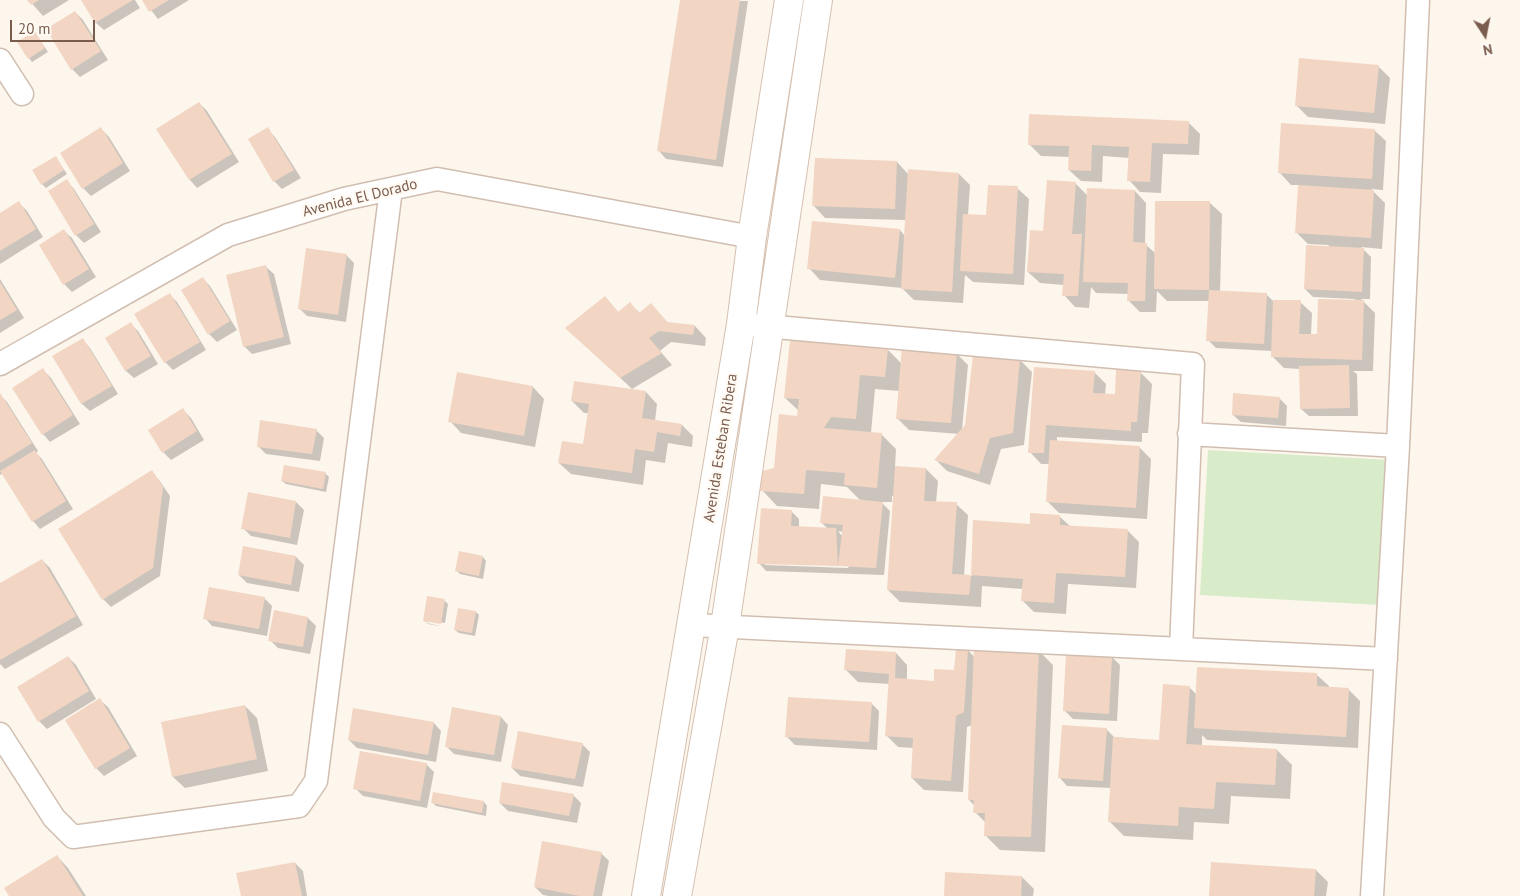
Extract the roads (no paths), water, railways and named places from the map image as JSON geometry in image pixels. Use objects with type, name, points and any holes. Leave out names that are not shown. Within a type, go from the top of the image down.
[{"type":"main road","name":"Avenida Esteban Ribera","points":[[646,896],[740,324],[789,0]]},
{"type":"main road","name":"Avenida Esteban Ribera","points":[[677,896],[725,626],[818,0]]},
{"type":"street","points":[[1372,896],[1398,446],[1418,0]]},
{"type":"street","points":[[0,60],[22,94]]},
{"type":"street","name":"Avenida El Dorado","points":[[0,364],[228,235],[344,199],[437,179],[752,237]]},
{"type":"street","points":[[0,734],[54,818],[73,837],[298,806],[316,781],[391,189]]},
{"type":"street","points":[[740,324],[1193,364],[1181,649]]},
{"type":"street","points":[[1189,434],[1398,446]]},
{"type":"street","points":[[692,624],[1386,659]]}]
